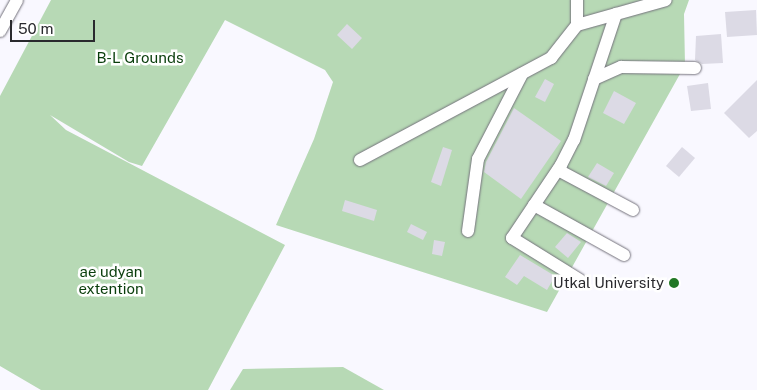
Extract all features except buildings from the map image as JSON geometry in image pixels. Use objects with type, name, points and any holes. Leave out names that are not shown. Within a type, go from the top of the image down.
[{"type":"street","points":[[0,31],[17,0]]},
{"type":"street","points":[[577,0],[577,25]]},
{"type":"street","points":[[360,160],[551,58],[577,25],[666,0]]},
{"type":"street","points":[[580,280],[512,238],[558,170],[574,140],[616,14]]},
{"type":"street","points":[[594,79],[621,67],[695,68]]},
{"type":"street","points":[[468,231],[478,159],[522,74]]},
{"type":"street","points":[[558,170],[633,210]]},
{"type":"street","points":[[534,205],[624,256]]},
{"type":"green space","points":[[51,0],[689,0],[684,14],[685,65],[547,312],[276,225],[314,139],[333,82],[325,70],[225,20],[142,166],[129,162],[50,115],[66,130],[285,245],[208,390],[41,390],[0,366],[0,96]]},
{"type":"green space","points":[[343,367],[384,390],[230,390],[243,369]]},
{"type":"place","name":"Utkal University","points":[[674,283]]},
{"type":"park label","name":"B-L Grounds","points":[[140,58]]},
{"type":"park label","name":"ae udyan extention","points":[[111,280]]}]
